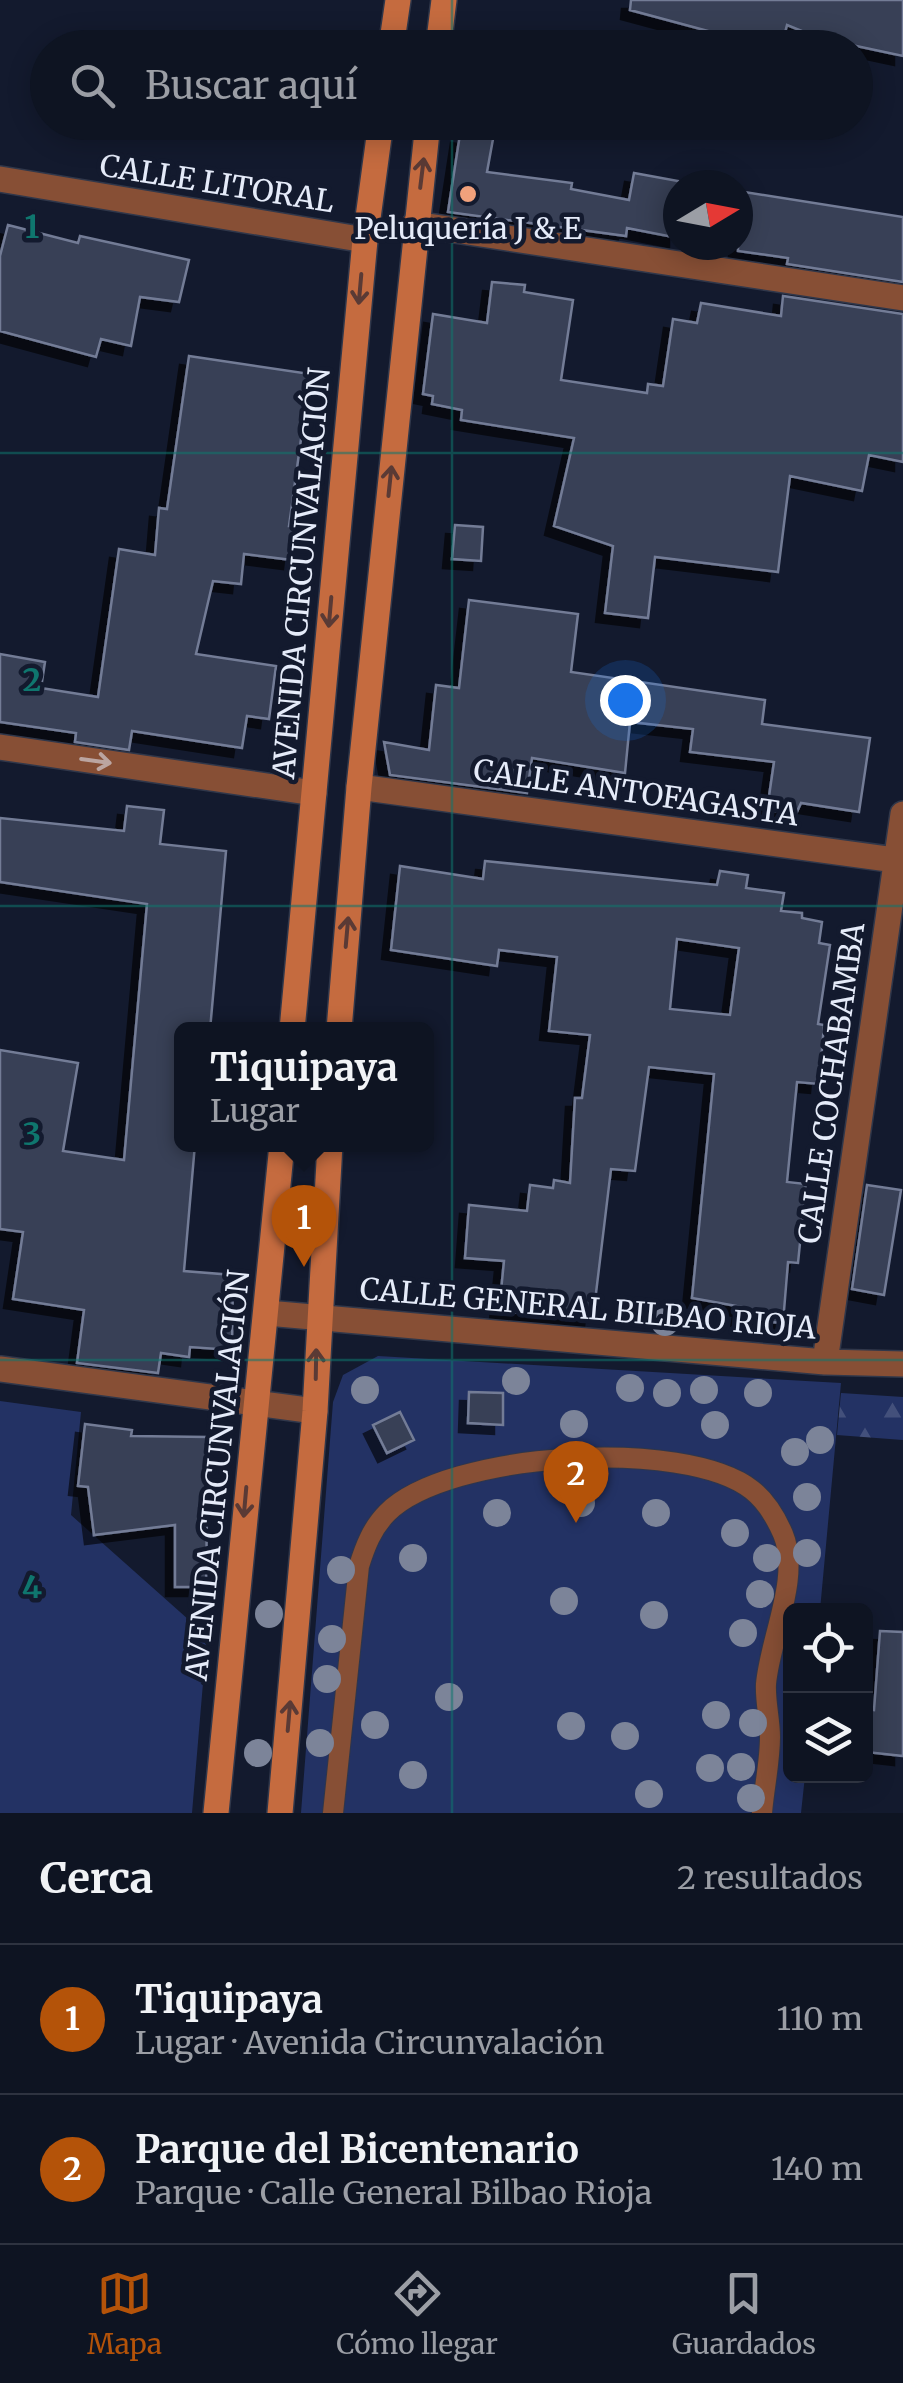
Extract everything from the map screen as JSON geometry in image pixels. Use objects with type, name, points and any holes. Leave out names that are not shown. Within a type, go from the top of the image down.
[{"type":"main road","points":[[394,30],[398,0]]},
{"type":"main road","points":[[440,30],[444,0]]},
{"type":"main road","name":"AVENIDA CIRCUNVALACIÓN","points":[[293,1022],[365,240],[379,140]]},
{"type":"main road","points":[[341,1022],[360,787],[426,140]]},
{"type":"main road","name":"AVENIDA CIRCUNVALACIÓN","points":[[216,1813],[253,1405],[267,1313],[281,1152]]},
{"type":"main road","points":[[280,1813],[315,1411],[317,1318],[329,1152]]},
{"type":"street","name":"CALLE LITORAL","points":[[0,179],[365,240]]},
{"type":"street","points":[[415,224],[903,298]]},
{"type":"street","points":[[0,747],[314,793]]},
{"type":"street","name":"CALLE ANTOFAGASTA","points":[[360,787],[899,860]]},
{"type":"street","name":"CALLE COCHABAMBA","points":[[826,1362],[903,814]]},
{"type":"street","name":"CALLE GENERAL BILBAO RIOJA","points":[[267,1313],[826,1362],[903,1364]]},
{"type":"street","points":[[0,1370],[315,1411]]},
{"type":"lane","points":[[333,1813],[359,1566],[367,1540],[387,1513],[407,1498],[483,1468],[605,1458],[662,1462],[720,1473],[753,1490],[774,1514],[785,1538],[789,1564],[766,1688],[770,1737],[762,1813]]},
{"type":"green space","points":[[378,1356],[841,1383],[821,1603],[783,1603],[783,1783],[804,1783],[801,1813],[301,1813],[333,1402],[343,1375]]},
{"type":"green space","points":[[841,1393],[903,1397],[903,1440],[837,1435]]},
{"type":"green space","points":[[0,1401],[81,1412],[71,1515],[207,1636],[192,1813],[0,1813]]},
{"type":"building","points":[[631,0],[903,0],[903,56],[873,50],[873,30],[799,30],[787,25],[786,30],[704,30],[630,10]]},
{"type":"building","points":[[459,140],[493,140],[487,172],[572,183],[571,189],[629,200],[634,173],[663,178],[663,235],[627,228],[626,236],[448,212]]},
{"type":"building","points":[[753,193],[903,217],[903,282],[787,264],[788,258],[753,253]]},
{"type":"building","points":[[8,225],[78,243],[80,236],[189,260],[179,302],[140,297],[131,346],[101,339],[96,357],[0,331],[0,256]]},
{"type":"building","points":[[492,282],[525,285],[524,292],[573,300],[561,380],[647,393],[648,384],[663,386],[673,319],[697,323],[701,303],[781,316],[783,296],[903,314],[903,462],[869,455],[862,491],[790,476],[778,572],[655,557],[648,618],[605,613],[613,546],[554,526],[574,438],[461,420],[462,410],[432,404],[433,396],[423,394],[433,314],[487,323]]},
{"type":"building","points":[[189,356],[310,374],[289,526],[296,526],[292,560],[244,554],[241,584],[213,581],[196,654],[276,666],[269,719],[247,716],[242,748],[132,731],[129,750],[75,742],[76,733],[0,722],[0,654],[45,662],[41,688],[98,697],[119,549],[155,555],[159,508],[167,509]]},
{"type":"building","points":[[455,525],[483,527],[481,561],[452,559]]},
{"type":"building","points":[[469,600],[578,614],[571,672],[765,700],[762,724],[870,738],[859,812],[801,803],[796,814],[767,810],[774,762],[690,752],[693,729],[630,722],[625,773],[532,758],[527,793],[390,775],[384,742],[429,750],[436,685],[459,688]]},
{"type":"building","points":[[127,806],[164,810],[160,844],[226,851],[211,1022],[174,1022],[174,1152],[194,1152],[184,1271],[233,1275],[232,1350],[190,1347],[189,1357],[161,1353],[158,1373],[77,1363],[84,1310],[13,1299],[23,1232],[0,1229],[0,1050],[78,1063],[63,1151],[124,1160],[147,904],[0,882],[0,818],[124,831]]},
{"type":"building","points":[[485,861],[717,885],[720,871],[748,875],[746,888],[784,893],[781,911],[802,913],[802,918],[822,922],[819,943],[830,945],[818,1024],[824,1025],[819,1084],[797,1082],[787,1182],[806,1184],[798,1263],[788,1262],[783,1323],[740,1320],[742,1307],[692,1298],[714,1074],[649,1067],[635,1171],[611,1169],[593,1318],[499,1311],[504,1261],[465,1258],[469,1205],[527,1211],[530,1185],[553,1188],[554,1180],[570,1183],[575,1098],[582,1098],[590,1035],[549,1031],[557,957],[499,950],[497,966],[391,950],[400,866],[483,879]],"holes":[[[677,939],[739,948],[730,1015],[670,1009]]]},
{"type":"building","points":[[867,1185],[901,1190],[884,1295],[852,1289]]},
{"type":"building","points":[[469,1392],[503,1393],[503,1425],[468,1423]]},
{"type":"building","points":[[400,1412],[414,1440],[387,1453],[373,1425]]},
{"type":"building","points":[[85,1424],[132,1430],[131,1436],[208,1437],[206,1587],[175,1587],[175,1525],[94,1535],[88,1487],[78,1486]]},
{"type":"building","points":[[880,1631],[903,1632],[903,1756],[873,1753]]},
{"type":"place","name":"Peluquería J & E","points":[[468,194]]},
{"type":"place","name":"Tiquipaya","points":[[304,1267]]},
{"type":"place","name":"Parque del Bicentenario","points":[[576,1523]]}]
